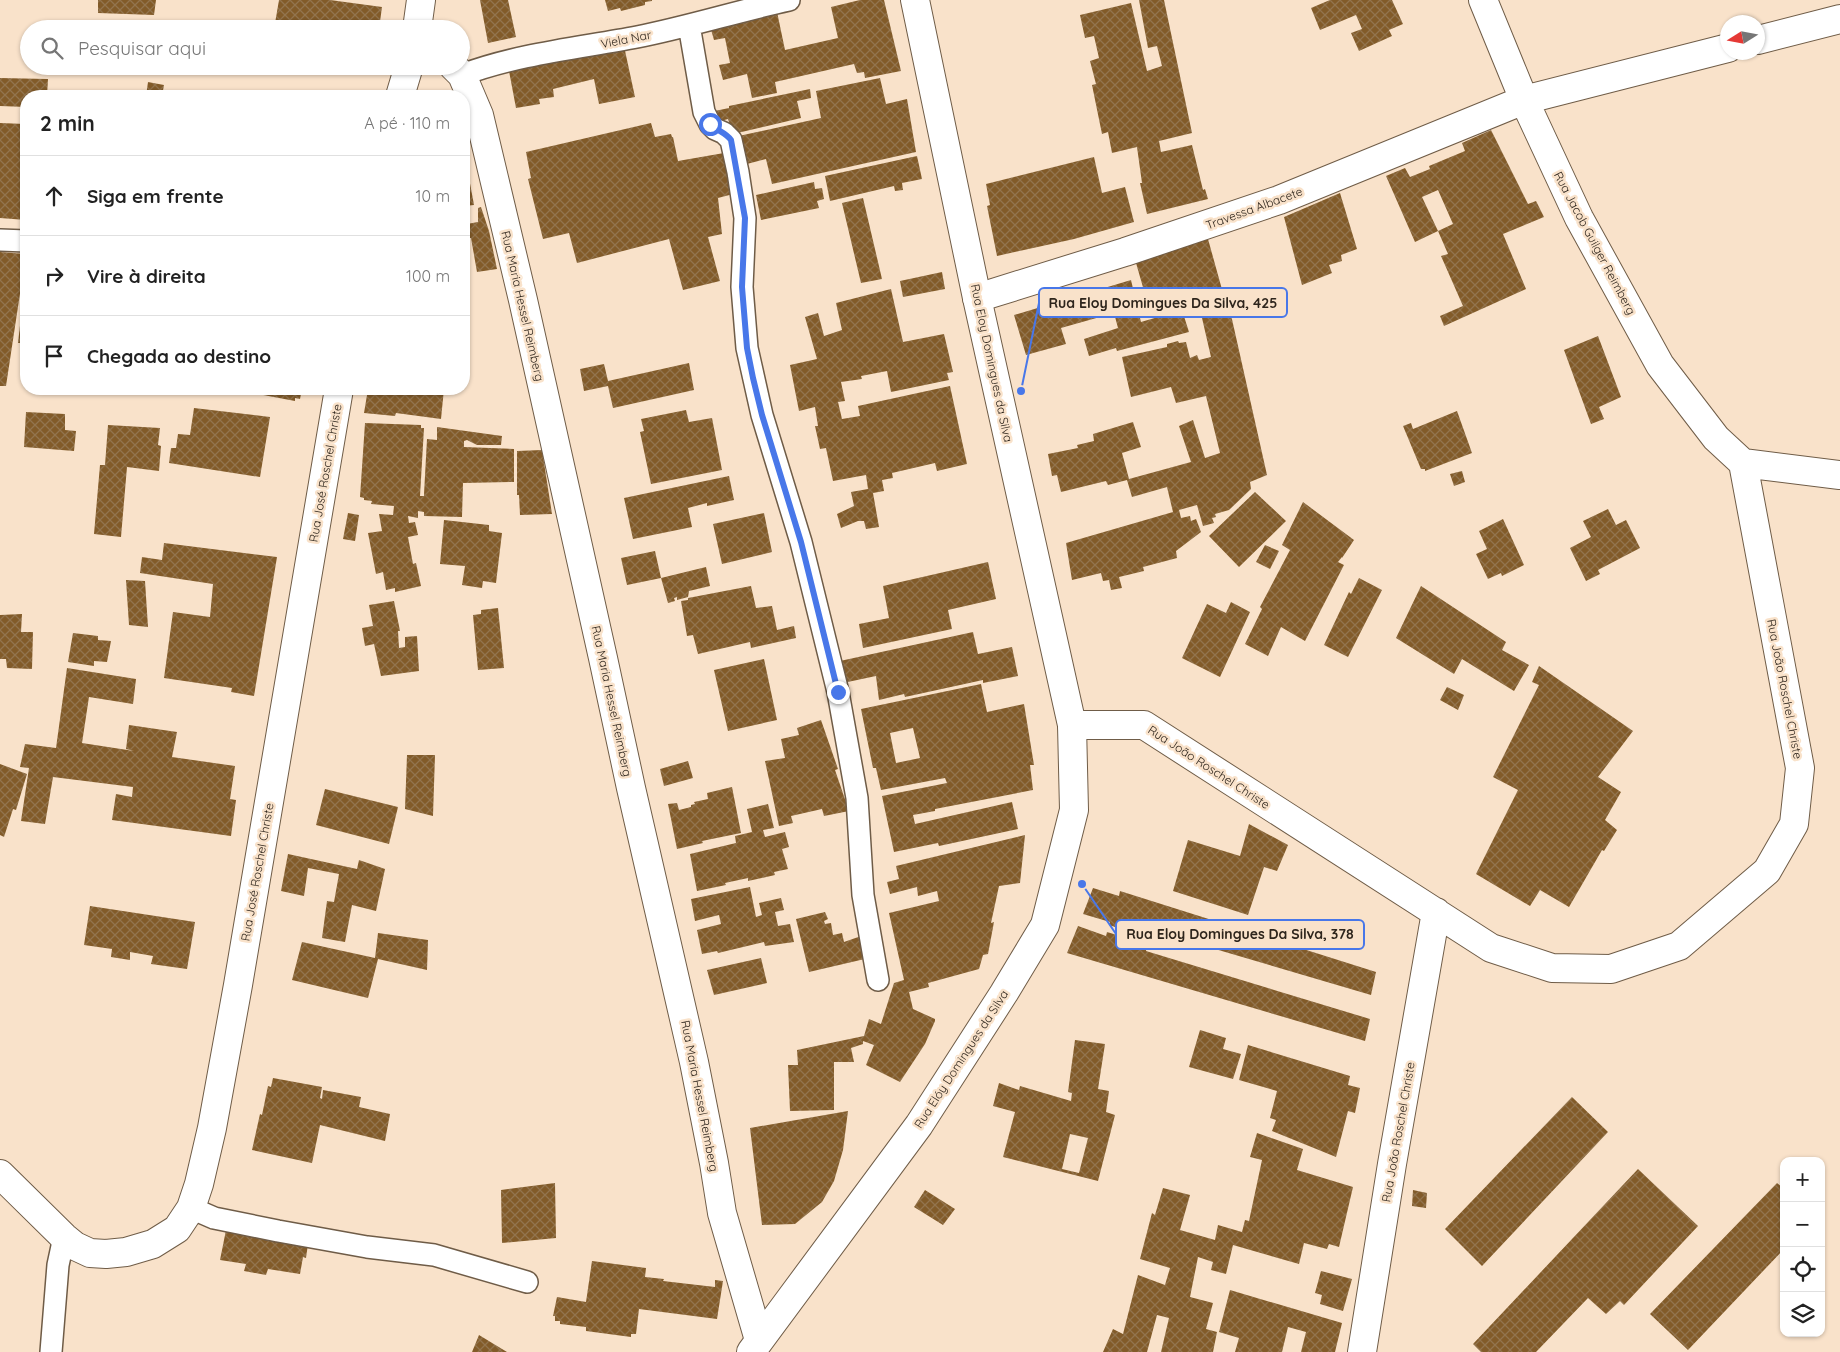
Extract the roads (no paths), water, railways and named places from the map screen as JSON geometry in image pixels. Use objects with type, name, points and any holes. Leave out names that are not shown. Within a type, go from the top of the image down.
[{"type":"street","points":[[418,20],[421,0]]},
{"type":"street","name":"Rua Eloy Domingues da Silva","points":[[915,0],[977,298],[1072,725]]},
{"type":"street","name":"Rua Jacob Guilger Reimberg","points":[[1483,0],[1524,100],[1580,218],[1660,365],[1716,438],[1743,463]]},
{"type":"street","points":[[1765,38],[1840,19]]},
{"type":"street","name":"Travessa Albacete","points":[[977,298],[1250,211],[1524,100],[1720,50]]},
{"type":"street","points":[[402,90],[406,75]]},
{"type":"street","name":"Rua Maria Hessel Reimberg","points":[[460,75],[467,90]]},
{"type":"street","name":"Rua Maria Hessel Reimberg","points":[[470,96],[479,115],[523,300],[630,788],[694,1062],[722,1212],[755,1346]]},
{"type":"street","name":"Rua José Roschel Christe","points":[[0,1174],[64,1237],[75,1246],[90,1253],[126,1252],[153,1244],[176,1228],[191,1208],[199,1184],[212,1128],[233,1014],[338,395]]},
{"type":"street","points":[[1743,463],[1840,475]]},
{"type":"street","name":"Rua João Roschel Christe","points":[[1072,725],[1144,725],[1491,948],[1552,968],[1611,969],[1679,946],[1767,871],[1794,824],[1800,768],[1743,463]]},
{"type":"street","name":"Rua Elóy Domingues da Silva","points":[[755,1346],[919,1125],[1004,993],[1045,925],[1074,810],[1072,725]]},
{"type":"street","name":"Rua João Roschel Christe","points":[[1362,1352],[1392,1164],[1436,912]]},
{"type":"lane","name":"Viela Nar","points":[[470,70],[560,50],[639,37],[789,0]]},
{"type":"lane","points":[[689,25],[704,112],[710,124],[731,140],[738,172],[745,218],[742,287],[747,348],[762,415],[801,542],[838,692],[857,798],[863,895],[878,980]]},
{"type":"lane","points":[[0,240],[20,241]]},
{"type":"lane","points":[[191,1208],[214,1218],[278,1231],[367,1247],[434,1255],[527,1282]]},
{"type":"lane","points":[[51,1352],[58,1265],[64,1237]]},
{"type":"place","name":"Rua Eloy Domingues Da Silva, 425","points":[[1021,391]]},
{"type":"place","name":"Rua Eloy Domingues Da Silva, 378","points":[[1082,884]]}]
